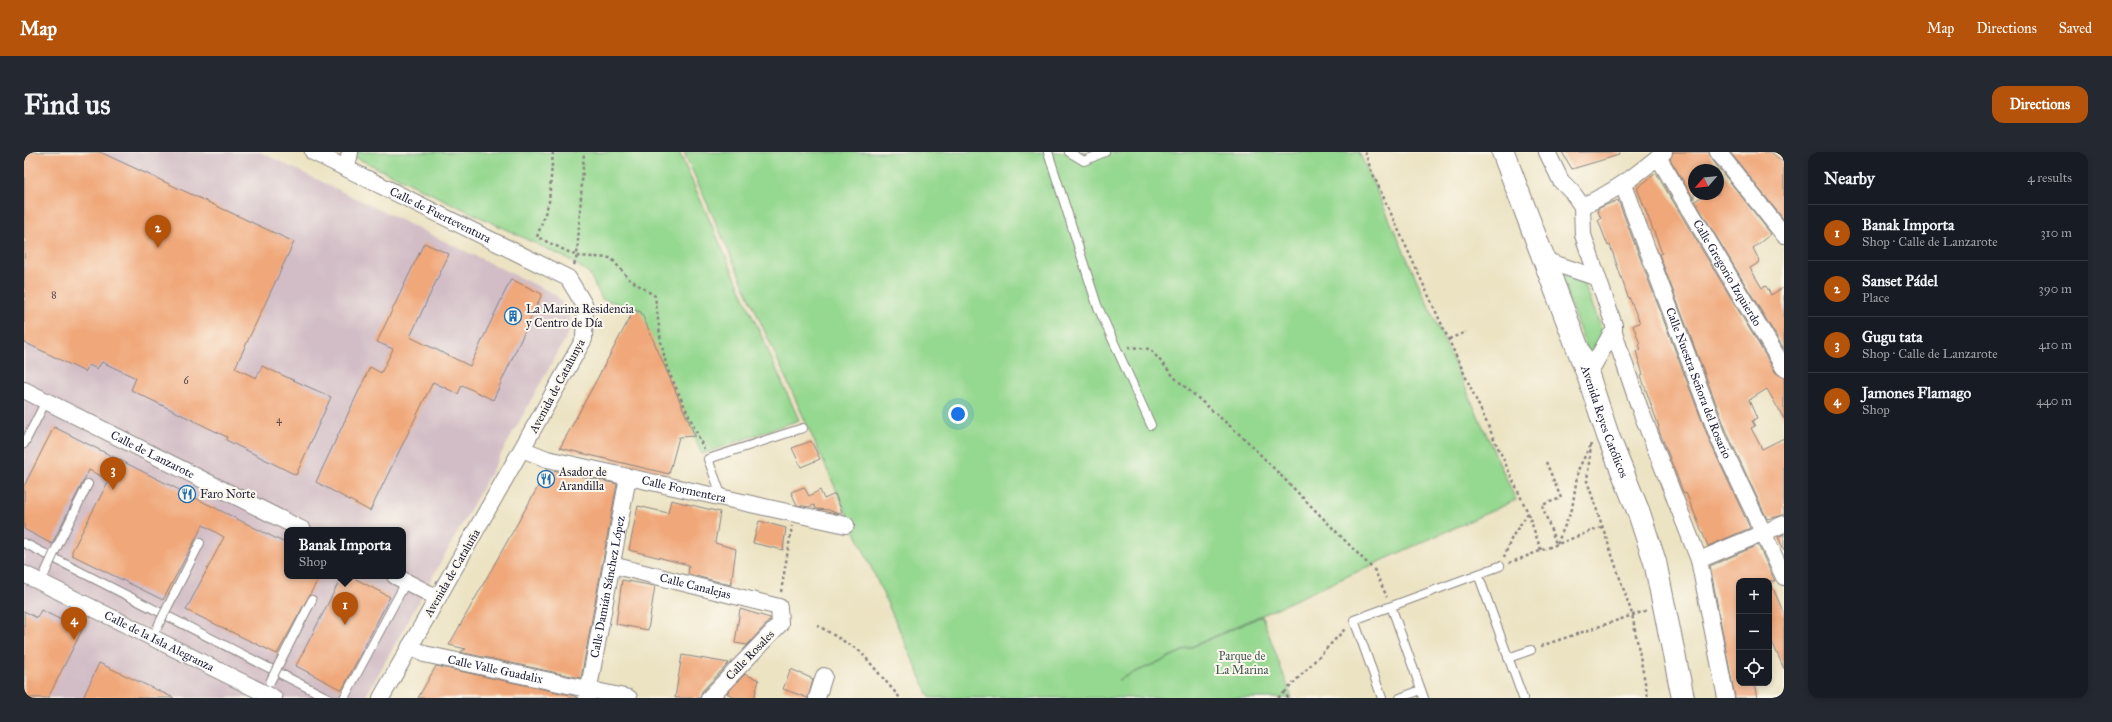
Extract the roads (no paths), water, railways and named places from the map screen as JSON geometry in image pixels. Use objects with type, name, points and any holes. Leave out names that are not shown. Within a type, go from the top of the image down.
[{"type":"main road","name":"Avenida Reyes Católicos","points":[[1503,152],[1588,376],[1608,436],[1639,512],[1655,562],[1683,698]]},
{"type":"street","name":"Calle de Fuerteventura","points":[[313,152],[348,160],[568,278]]},
{"type":"street","points":[[342,152],[348,160]]},
{"type":"street","points":[[1547,152],[1561,182],[1572,192],[1582,206],[1583,235],[1614,325],[1614,333],[1648,430],[1699,560],[1726,698]]},
{"type":"street","points":[[1718,152],[1784,235]]},
{"type":"street","points":[[1582,206],[1607,195],[1623,185],[1661,155]]},
{"type":"street","name":"Calle Gregorio Izquierdo","points":[[1661,155],[1784,368]]},
{"type":"street","name":"Calle Nuestra Señora del Rosario","points":[[1623,185],[1711,420],[1784,577]]},
{"type":"street","points":[[1544,260],[1592,276],[1598,276]]},
{"type":"street","name":"Avenida de Catalunya","points":[[522,449],[584,339],[585,306],[568,278]]},
{"type":"street","points":[[1588,376],[1610,336],[1614,333]]},
{"type":"street","name":"Calle de Lanzarote","points":[[24,390],[297,527]]},
{"type":"street","name":"Calle Formentera","points":[[522,449],[547,459],[846,525]]},
{"type":"street","name":"Avenida de Cataluña","points":[[381,698],[522,449]]},
{"type":"street","name":"Calle Damián Sánchez López","points":[[588,694],[628,476]]},
{"type":"street","points":[[1699,560],[1784,524]]},
{"type":"street","name":"Calle Canalejas","points":[[612,565],[779,607]]},
{"type":"street","name":"Calle de la Isla Alegranza","points":[[24,574],[42,578],[270,691]]},
{"type":"street","points":[[400,579],[438,598]]},
{"type":"street","name":"Calle Rosales","points":[[709,698],[780,624],[779,607]]},
{"type":"street","name":"Calle Valle Guadalix","points":[[410,646],[424,654],[588,694],[629,698]]},
{"type":"street","points":[[816,698],[824,676]]},
{"type":"lane","points":[[1048,152],[1097,305],[1151,425]]},
{"type":"lane","points":[[1068,152],[1084,161],[1105,152]]},
{"type":"lane","points":[[24,444],[46,401]]},
{"type":"lane","points":[[722,497],[708,459],[803,428]]},
{"type":"lane","points":[[42,578],[88,484]]},
{"type":"lane","points":[[24,543],[328,698]]},
{"type":"lane","points":[[154,633],[200,543]]},
{"type":"lane","points":[[1382,698],[1354,620],[1500,566]]},
{"type":"lane","points":[[1478,574],[1523,698]]},
{"type":"lane","points":[[344,698],[400,579]]},
{"type":"lane","points":[[270,691],[279,664],[312,600]]},
{"type":"lane","points":[[1391,606],[1422,694],[1400,698]]},
{"type":"lane","points":[[1508,658],[1531,650]]},
{"type":"place","name":"Sanset Pádel","points":[[158,248]]},
{"type":"place","name":"La Marina Residencia y Centro de Día","points":[[513,316]]},
{"type":"place","name":"Asador de Arandilla","points":[[546,479]]},
{"type":"place","name":"Gugu tata","points":[[113,490]]},
{"type":"place","name":"Faro Norte","points":[[187,494]]},
{"type":"place","name":"Banak Importa","points":[[345,625]]},
{"type":"place","name":"Jamones Flamago","points":[[74,640]]},
{"type":"park label","name":"Parque de La Marina","points":[[1242,663]]}]
